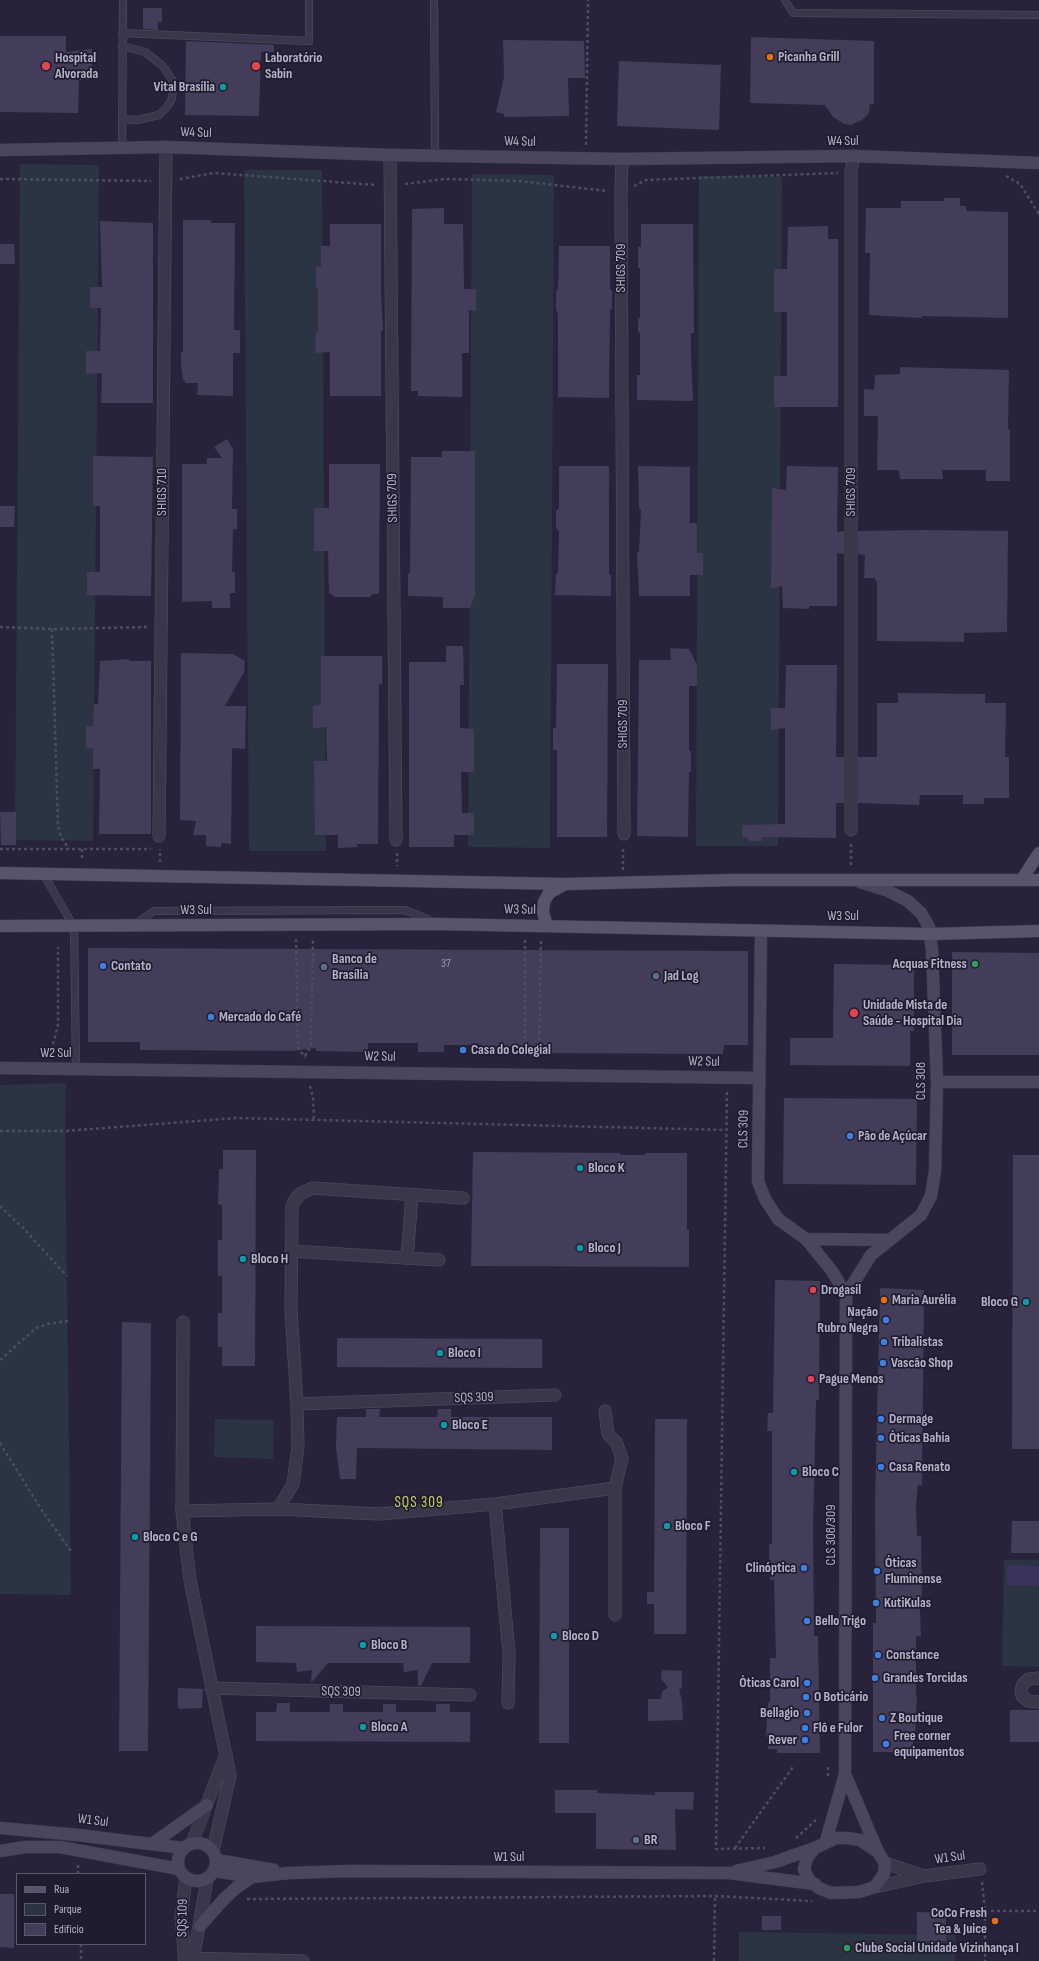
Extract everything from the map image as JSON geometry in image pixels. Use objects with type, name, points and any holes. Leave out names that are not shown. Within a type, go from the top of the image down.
[{"type":"main road","points":[[1022,879],[1039,853]]},
{"type":"main road","name":"W3 Sul","points":[[0,873],[565,884],[852,879],[1039,880]]},
{"type":"main road","points":[[544,926],[544,902],[549,893],[565,884]]},
{"type":"main road","name":"W3 Sul","points":[[0,926],[74,927],[133,925],[438,924],[761,931],[867,931],[930,934],[1039,931]]},
{"type":"street","name":"W4 Sul","points":[[0,150],[166,147],[435,156],[622,159],[854,156],[1039,163]]},
{"type":"street","name":"SHIGS 710","points":[[159,836],[166,147]]},
{"type":"street","name":"SHIGS 709","points":[[390,155],[396,840]]},
{"type":"street","name":"SHIGS 709","points":[[851,830],[851,172],[854,156]]},
{"type":"street","name":"SHIGS 709","points":[[622,159],[624,834]]},
{"type":"street","name":"CLS 308","points":[[846,1295],[871,1255],[912,1224],[921,1215],[931,1196],[935,1171],[937,1082],[930,934],[925,919],[908,901],[886,890],[852,879]]},
{"type":"street","name":"CLS 309","points":[[761,931],[758,1181],[765,1198],[778,1219],[806,1239],[832,1272],[846,1295]]},
{"type":"street","name":"W2 Sul","points":[[0,1068],[759,1078]]},
{"type":"street","points":[[937,1082],[1039,1082]]},
{"type":"street","points":[[278,1509],[293,1484],[298,1447],[291,1310],[292,1206],[300,1194],[312,1188],[463,1198]]},
{"type":"street","points":[[407,1258],[412,1195]]},
{"type":"street","points":[[806,1239],[890,1240]]},
{"type":"street","points":[[291,1251],[439,1260]]},
{"type":"street","name":"CLS 308/309","points":[[826,1841],[845,1774],[846,1295]]},
{"type":"street","points":[[0,1851],[25,1847],[60,1847],[182,1873],[196,1881],[213,1865],[230,1776],[190,1580],[182,1511],[183,1322]]},
{"type":"street","name":"SQS 309","points":[[297,1404],[555,1395]]},
{"type":"street","points":[[605,1411],[608,1434],[616,1442],[622,1458],[615,1488],[615,1615]]},
{"type":"street","points":[[182,1511],[278,1509],[379,1514],[495,1504],[615,1488]]},
{"type":"street","points":[[495,1504],[509,1653],[508,1703]]},
{"type":"street","points":[[1039,1678],[1030,1679],[1023,1684],[1021,1690],[1022,1696],[1028,1701],[1039,1702]]},
{"type":"street","name":"SQS 309","points":[[211,1688],[470,1695]]},
{"type":"street","points":[[182,1873],[178,1858],[188,1846],[207,1805],[226,1754]]},
{"type":"street","name":"CLS 308/309","points":[[845,1774],[878,1852]]},
{"type":"street","points":[[152,1844],[207,1805]]},
{"type":"street","name":"W1 Sul","points":[[0,1828],[152,1844],[188,1846]]},
{"type":"street","points":[[847,1838],[860,1840],[878,1852],[885,1863],[884,1874],[875,1887],[846,1894],[831,1893],[809,1880],[804,1869],[807,1858],[815,1848],[826,1841],[847,1838]]},
{"type":"street","points":[[188,1846],[204,1844],[213,1865]]},
{"type":"street","name":"W1 Sul","points":[[729,1873],[775,1862],[815,1848]]},
{"type":"street","name":"W1 Sul","points":[[885,1863],[924,1876]]},
{"type":"street","name":"W1 Sul","points":[[213,1865],[289,1873]]},
{"type":"street","name":"W1 Sul","points":[[213,1865],[252,1877],[289,1873],[350,1871],[729,1873],[815,1884]]},
{"type":"street","name":"SQS 109","points":[[189,1960],[200,1926],[213,1865]]},
{"type":"street","name":"W1 Sul","points":[[875,1887],[924,1876],[980,1869]]},
{"type":"street","name":"SQS 109","points":[[182,1873],[180,1917],[189,1960]]},
{"type":"street","points":[[200,1926],[224,1899],[236,1888],[252,1877]]},
{"type":"street","points":[[189,1960],[303,1961]]},
{"type":"lane","points":[[122,148],[123,0]]},
{"type":"lane","points":[[122,33],[309,41],[310,0]]},
{"type":"lane","points":[[434,0],[435,156]]},
{"type":"lane","points":[[785,0],[793,13],[1039,15]]},
{"type":"lane","points":[[122,46],[145,52],[160,62],[173,81],[172,99],[159,115],[137,120],[122,118]]},
{"type":"lane","points":[[44,875],[74,927],[76,1068]]},
{"type":"lane","points":[[133,925],[154,911],[390,910],[405,910],[438,924]]},
{"type":"path","points":[[586,158],[588,0]]},
{"type":"path","points":[[0,179],[165,182],[214,173],[390,186],[445,179],[520,181],[621,192],[646,180],[851,172]]},
{"type":"path","points":[[1004,176],[1020,184],[1039,214]]},
{"type":"path","points":[[0,627],[52,629],[161,627]]},
{"type":"path","points":[[52,629],[58,826],[61,837],[69,849]]},
{"type":"path","points":[[851,830],[852,879]]},
{"type":"path","points":[[622,882],[624,834]]},
{"type":"path","points":[[159,836],[160,877]]},
{"type":"path","points":[[396,840],[397,881]]},
{"type":"path","points":[[0,849],[160,849]]},
{"type":"path","points":[[296,925],[298,1047],[305,1056]]},
{"type":"path","points":[[314,925],[311,1046],[305,1056],[305,1071],[313,1097],[314,1120]]},
{"type":"path","points":[[525,926],[525,1055],[539,1055],[544,926]]},
{"type":"path","points":[[52,1068],[52,1048],[58,1025],[58,947]]},
{"type":"path","points":[[728,1077],[716,1849],[770,1848]]},
{"type":"path","points":[[0,1131],[65,1131],[236,1118],[727,1130]]},
{"type":"path","points":[[0,1206],[67,1276]]},
{"type":"path","points":[[0,1360],[36,1328],[48,1324],[68,1321]]},
{"type":"path","points":[[0,1443],[41,1509],[71,1551]]},
{"type":"path","points":[[735,1848],[793,1767]]},
{"type":"path","points":[[828,1767],[828,1780]]},
{"type":"path","points":[[790,1842],[801,1835],[819,1816]]},
{"type":"path","points":[[980,1869],[986,1911],[985,1961]]},
{"type":"path","points":[[714,1961],[715,1896]]},
{"type":"path","points":[[224,1899],[715,1896],[819,1901]]},
{"type":"path","points":[[986,1911],[1039,1911]]},
{"type":"path","points":[[81,1945],[81,1961]]},
{"type":"green space","points":[[20,164],[99,165],[93,841],[15,840]]},
{"type":"green space","points":[[244,170],[322,170],[326,851],[249,851]]},
{"type":"green space","points":[[472,174],[554,175],[550,848],[468,847]]},
{"type":"green space","points":[[699,176],[782,177],[778,846],[696,846]]},
{"type":"green space","points":[[66,1083],[65,1131],[71,1595],[0,1594],[0,1085]]},
{"type":"green space","points":[[215,1419],[274,1420],[273,1459],[214,1457]]},
{"type":"green space","points":[[1004,1560],[1039,1560],[1039,1667],[1002,1666]]},
{"type":"green space","name":"Clube Social Unidade Vizinhança I","points":[[739,1932],[956,1935],[955,1961],[739,1961]]},
{"type":"shaded area","points":[[1007,1565],[1039,1566],[1039,1586],[1007,1585]]},
{"type":"building","points":[[143,8],[162,8],[162,22],[158,22],[158,30],[143,29]]},
{"type":"building","name":"Hospital Alvorada","points":[[0,36],[66,36],[66,52],[92,49],[92,80],[79,80],[78,113],[0,112]]},
{"type":"building","points":[[751,37],[874,41],[874,104],[870,104],[869,113],[862,120],[851,125],[844,124],[833,117],[825,105],[750,103]]},
{"type":"building","points":[[503,40],[584,41],[585,78],[568,78],[569,116],[504,117],[504,114],[496,112],[504,77]]},
{"type":"building","name":"Vital Brasília","points":[[186,41],[274,45],[274,52],[261,52],[259,116],[185,115]]},
{"type":"building","points":[[619,61],[721,65],[719,130],[617,126]]},
{"type":"building","points":[[944,198],[960,198],[960,206],[966,206],[966,211],[1008,212],[1008,318],[922,316],[922,318],[869,315],[870,253],[865,253],[866,208],[901,208],[901,201],[944,201]]},
{"type":"building","points":[[444,208],[444,224],[463,224],[464,289],[476,289],[476,311],[469,310],[469,353],[462,353],[462,397],[418,396],[418,391],[411,391],[412,209]]},
{"type":"building","points":[[183,220],[211,220],[211,223],[235,223],[234,330],[240,330],[240,353],[233,353],[233,396],[197,395],[198,383],[185,383],[185,380],[183,380],[181,352],[183,352]]},
{"type":"building","points":[[100,221],[153,223],[153,403],[101,403],[102,373],[86,374],[86,351],[100,351],[101,308],[90,308],[90,287],[102,287]]},
{"type":"building","points":[[330,224],[381,224],[381,289],[383,331],[381,331],[381,396],[330,396],[330,352],[315,353],[316,332],[318,332],[318,289],[316,288],[316,267],[321,267],[321,246],[330,246]]},
{"type":"building","points":[[641,224],[693,224],[694,333],[691,333],[691,353],[693,401],[637,400],[637,375],[640,375],[640,332],[638,333],[638,318],[640,318],[640,268],[638,268],[638,247],[641,247]]},
{"type":"building","points":[[828,226],[828,239],[838,239],[838,407],[774,407],[774,376],[787,376],[787,312],[774,312],[774,269],[787,269],[788,227]]},
{"type":"building","points":[[0,244],[14,244],[15,264],[0,264]]},
{"type":"building","points":[[559,246],[610,246],[610,289],[612,291],[612,309],[610,310],[609,398],[558,397],[558,314],[556,309],[556,292],[558,288]]},
{"type":"building","points":[[900,367],[1009,370],[1008,429],[1010,429],[1010,481],[986,481],[986,470],[942,470],[943,479],[900,479],[899,470],[877,470],[878,418],[877,416],[864,416],[864,389],[874,390],[875,375],[900,374]]},
{"type":"building","points":[[227,439],[233,449],[232,509],[237,509],[237,529],[233,529],[232,572],[235,572],[235,593],[230,593],[230,608],[212,608],[212,601],[182,602],[182,464],[207,464],[207,458],[222,458],[214,447]]},
{"type":"building","points":[[442,451],[475,451],[475,594],[470,608],[443,608],[443,597],[408,596],[408,573],[410,573],[411,457],[442,457]]},
{"type":"building","points":[[93,456],[153,457],[151,596],[87,595],[87,572],[100,572],[100,506],[93,506]]},
{"type":"building","points":[[329,464],[380,464],[379,594],[372,594],[370,597],[335,597],[329,593],[328,551],[314,551],[314,508],[329,508]]},
{"type":"building","points":[[559,466],[609,466],[609,574],[611,575],[611,596],[555,595],[556,575],[558,572],[559,531],[556,528],[556,511],[559,508]]},
{"type":"building","points":[[638,466],[690,467],[690,523],[697,523],[697,553],[703,553],[703,575],[690,575],[690,596],[639,596],[637,553],[639,552],[641,510],[639,509]]},
{"type":"building","points":[[787,466],[838,467],[837,532],[844,531],[844,554],[837,553],[837,606],[809,606],[809,609],[783,608],[782,586],[771,588],[772,488],[786,490]]},
{"type":"building","points":[[0,506],[15,506],[14,527],[0,527]]},
{"type":"building","points":[[858,531],[1008,531],[1007,632],[964,633],[964,642],[877,641],[877,581],[875,581],[875,578],[864,578],[865,555],[858,554]]},
{"type":"building","points":[[446,646],[463,646],[464,685],[460,685],[460,728],[474,729],[474,772],[461,772],[462,813],[474,813],[474,835],[454,835],[454,847],[409,847],[409,662],[446,662]]},
{"type":"building","points":[[670,648],[689,649],[697,665],[697,686],[689,686],[689,751],[691,751],[691,772],[689,772],[688,837],[637,836],[639,660],[671,660]]},
{"type":"building","points":[[181,653],[233,654],[245,661],[244,672],[225,706],[246,706],[245,749],[232,748],[231,844],[221,843],[221,847],[206,846],[206,835],[193,835],[196,821],[180,820]]},
{"type":"building","points":[[321,656],[382,656],[382,685],[379,684],[378,844],[357,844],[357,847],[338,848],[338,835],[315,835],[314,761],[327,761],[326,727],[313,728],[313,706],[321,705]]},
{"type":"building","points":[[129,659],[129,661],[151,661],[151,834],[99,834],[100,769],[93,769],[93,748],[86,748],[86,726],[93,726],[94,704],[98,704],[100,661]]},
{"type":"building","points":[[557,664],[608,664],[607,837],[557,837],[557,750],[553,750],[553,728],[556,728]]},
{"type":"building","points":[[786,665],[837,665],[836,757],[844,757],[844,803],[836,803],[836,838],[762,837],[762,841],[748,841],[748,837],[742,837],[742,825],[785,824],[785,728],[771,730],[771,708],[785,708]]},
{"type":"building","points":[[898,693],[985,694],[985,703],[1006,703],[1005,757],[1009,757],[1009,798],[984,798],[984,804],[963,804],[963,795],[920,795],[919,805],[858,803],[858,757],[877,757],[877,703],[898,703]]},
{"type":"building","points":[[0,812],[16,812],[16,845],[1,845]]},
{"type":"building","points":[[88,948],[748,951],[748,1045],[724,1045],[723,1054],[544,1053],[544,1047],[495,1047],[494,1052],[482,1052],[482,1045],[444,1045],[444,1052],[418,1052],[418,1043],[368,1043],[368,1052],[316,1051],[316,1048],[292,1051],[140,1050],[140,1042],[88,1042]]},
{"type":"building","points":[[952,952],[1039,953],[1039,1055],[952,1055]]},
{"type":"building","name":"Unidade Mista de Saúde - Hospital Dia","points":[[834,964],[914,965],[914,1031],[910,1031],[910,1066],[790,1065],[790,1038],[833,1038]]},
{"type":"building","name":"Pão de Açúcar","points":[[784,1098],[917,1099],[916,1185],[783,1184]]},
{"type":"building","name":"Bloco H","points":[[223,1150],[256,1150],[255,1366],[222,1366],[222,1347],[218,1347],[218,1313],[222,1313],[222,1276],[218,1276],[218,1240],[222,1240],[222,1205],[218,1204],[219,1169],[223,1169]]},
{"type":"building","points":[[473,1152],[620,1153],[620,1155],[645,1155],[645,1153],[687,1153],[687,1230],[689,1230],[689,1267],[471,1266]]},
{"type":"building","name":"Bloco G","points":[[1013,1155],[1039,1155],[1039,1449],[1012,1449]]},
{"type":"building","points":[[775,1280],[820,1281],[819,1400],[816,1400],[813,1526],[814,1636],[818,1636],[820,1753],[777,1753],[777,1749],[768,1749],[769,1737],[766,1737],[768,1702],[770,1702],[770,1658],[776,1658],[774,1580],[770,1580],[769,1544],[772,1544],[772,1431],[767,1431],[768,1413],[773,1413]]},
{"type":"building","points":[[880,1288],[924,1290],[922,1485],[918,1485],[916,1505],[917,1536],[921,1536],[922,1608],[920,1608],[921,1636],[916,1636],[917,1695],[913,1752],[873,1752],[873,1623],[876,1623],[875,1504]]},
{"type":"building","name":"Bloco C e G","points":[[122,1322],[151,1323],[148,1751],[119,1751]]},
{"type":"building","name":"Bloco I","points":[[337,1338],[542,1339],[542,1368],[337,1367]]},
{"type":"building","name":"Bloco E","points":[[366,1409],[380,1409],[379,1417],[437,1417],[438,1409],[451,1409],[451,1417],[552,1417],[552,1450],[357,1448],[356,1479],[340,1479],[336,1447],[337,1417],[366,1417]]},
{"type":"building","name":"Bloco F","points":[[655,1419],[687,1419],[686,1634],[654,1634],[654,1604],[647,1604],[647,1592],[654,1592]]},
{"type":"building","points":[[1012,1521],[1039,1521],[1039,1553],[1011,1553]]},
{"type":"building","name":"Bloco D","points":[[540,1528],[569,1528],[569,1743],[539,1743]]},
{"type":"building","name":"Bloco B","points":[[256,1626],[470,1627],[470,1663],[432,1663],[421,1686],[418,1686],[418,1670],[404,1672],[403,1663],[328,1663],[311,1683],[312,1670],[297,1672],[296,1663],[256,1662]]},
{"type":"building","points":[[662,1670],[682,1671],[682,1687],[679,1690],[682,1700],[683,1720],[648,1721],[648,1699],[661,1699],[662,1692],[668,1687],[661,1679]]},
{"type":"building","points":[[178,1688],[203,1689],[202,1708],[179,1709]]},
{"type":"building","name":"Bloco A","points":[[277,1703],[290,1703],[290,1712],[330,1712],[330,1704],[343,1704],[343,1712],[383,1712],[383,1704],[396,1704],[396,1712],[436,1712],[436,1704],[450,1704],[450,1712],[470,1712],[470,1742],[256,1741],[256,1712],[276,1712]]},
{"type":"building","points":[[1010,1710],[1039,1710],[1039,1742],[1010,1742]]},
{"type":"building","points":[[555,1790],[597,1790],[597,1793],[655,1795],[655,1792],[694,1792],[693,1810],[675,1809],[676,1850],[596,1849],[596,1813],[555,1813]]},
{"type":"building","points":[[0,1894],[14,1894],[14,1948],[0,1947]]},
{"type":"building","points":[[917,1912],[946,1913],[946,1941],[917,1941]]},
{"type":"building","points":[[762,1916],[781,1916],[781,1930],[762,1930]]},
{"type":"place","name":"Picanha Grill","points":[[770,57]]},
{"type":"place","name":"Hospital Alvorada","points":[[46,66]]},
{"type":"place","name":"Laboratório Sabin","points":[[256,66]]},
{"type":"place","name":"Vital Brasília","points":[[223,87]]},
{"type":"place","name":"Acquas Fitness","points":[[975,964]]},
{"type":"place","name":"Contato","points":[[103,966]]},
{"type":"place","name":"Banco de Brasília","points":[[324,967]]},
{"type":"place","name":"Jad Log","points":[[656,976]]},
{"type":"place","name":"Unidade Mista de Saúde - Hospital Dia","points":[[854,1013]]},
{"type":"place","name":"Mercado do Café","points":[[211,1017]]},
{"type":"place","name":"Casa do Colegial","points":[[463,1050]]},
{"type":"place","name":"Pão de Açúcar","points":[[850,1136]]},
{"type":"place","name":"Bloco K","points":[[580,1168]]},
{"type":"place","name":"Bloco J","points":[[580,1248]]},
{"type":"place","name":"Bloco H","points":[[243,1259]]},
{"type":"place","name":"Drogasil","points":[[813,1290]]},
{"type":"place","name":"Maria Aurélia","points":[[884,1300]]},
{"type":"place","name":"Bloco G","points":[[1026,1302]]},
{"type":"place","name":"Nação Rubro Negra","points":[[886,1320]]},
{"type":"place","name":"Tribalistas","points":[[884,1342]]},
{"type":"place","name":"Bloco I","points":[[440,1353]]},
{"type":"place","name":"Vascão Shop","points":[[883,1363]]},
{"type":"place","name":"Pague Menos","points":[[811,1379]]},
{"type":"place","name":"Dermage","points":[[881,1419]]},
{"type":"place","name":"Bloco E","points":[[444,1425]]},
{"type":"place","name":"Óticas Bahia","points":[[881,1438]]},
{"type":"place","name":"Casa Renato","points":[[881,1467]]},
{"type":"place","name":"Bloco C","points":[[794,1472]]},
{"type":"place","name":"Bloco F","points":[[667,1526]]},
{"type":"place","name":"Bloco C e G","points":[[135,1537]]},
{"type":"place","name":"Clinóptica","points":[[804,1568]]},
{"type":"place","name":"Óticas Fluminense","points":[[877,1571]]},
{"type":"place","name":"KutiKulas","points":[[876,1603]]},
{"type":"place","name":"Bello Trigo","points":[[807,1621]]},
{"type":"place","name":"Bloco D","points":[[554,1636]]},
{"type":"place","name":"Bloco B","points":[[363,1645]]},
{"type":"place","name":"Constance","points":[[878,1655]]},
{"type":"place","name":"Grandes Torcidas","points":[[875,1678]]},
{"type":"place","name":"Óticas Carol","points":[[807,1683]]},
{"type":"place","name":"O Boticário","points":[[806,1697]]},
{"type":"place","name":"Bellagio","points":[[807,1713]]},
{"type":"place","name":"Z Boutique","points":[[882,1718]]},
{"type":"place","name":"Bloco A","points":[[363,1727]]},
{"type":"place","name":"Flô e Fulor","points":[[805,1728]]},
{"type":"place","name":"Rever","points":[[805,1740]]},
{"type":"place","name":"Free corner equipamentos","points":[[886,1744]]},
{"type":"place","name":"BR","points":[[636,1840]]},
{"type":"place","name":"CoCo Fresh Tea & Juice","points":[[995,1921]]},
{"type":"place","name":"Clube Social Unidade Vizinhança I","points":[[847,1948]]},
{"type":"district","name":"SQS 309","points":[[419,1503]]}]
